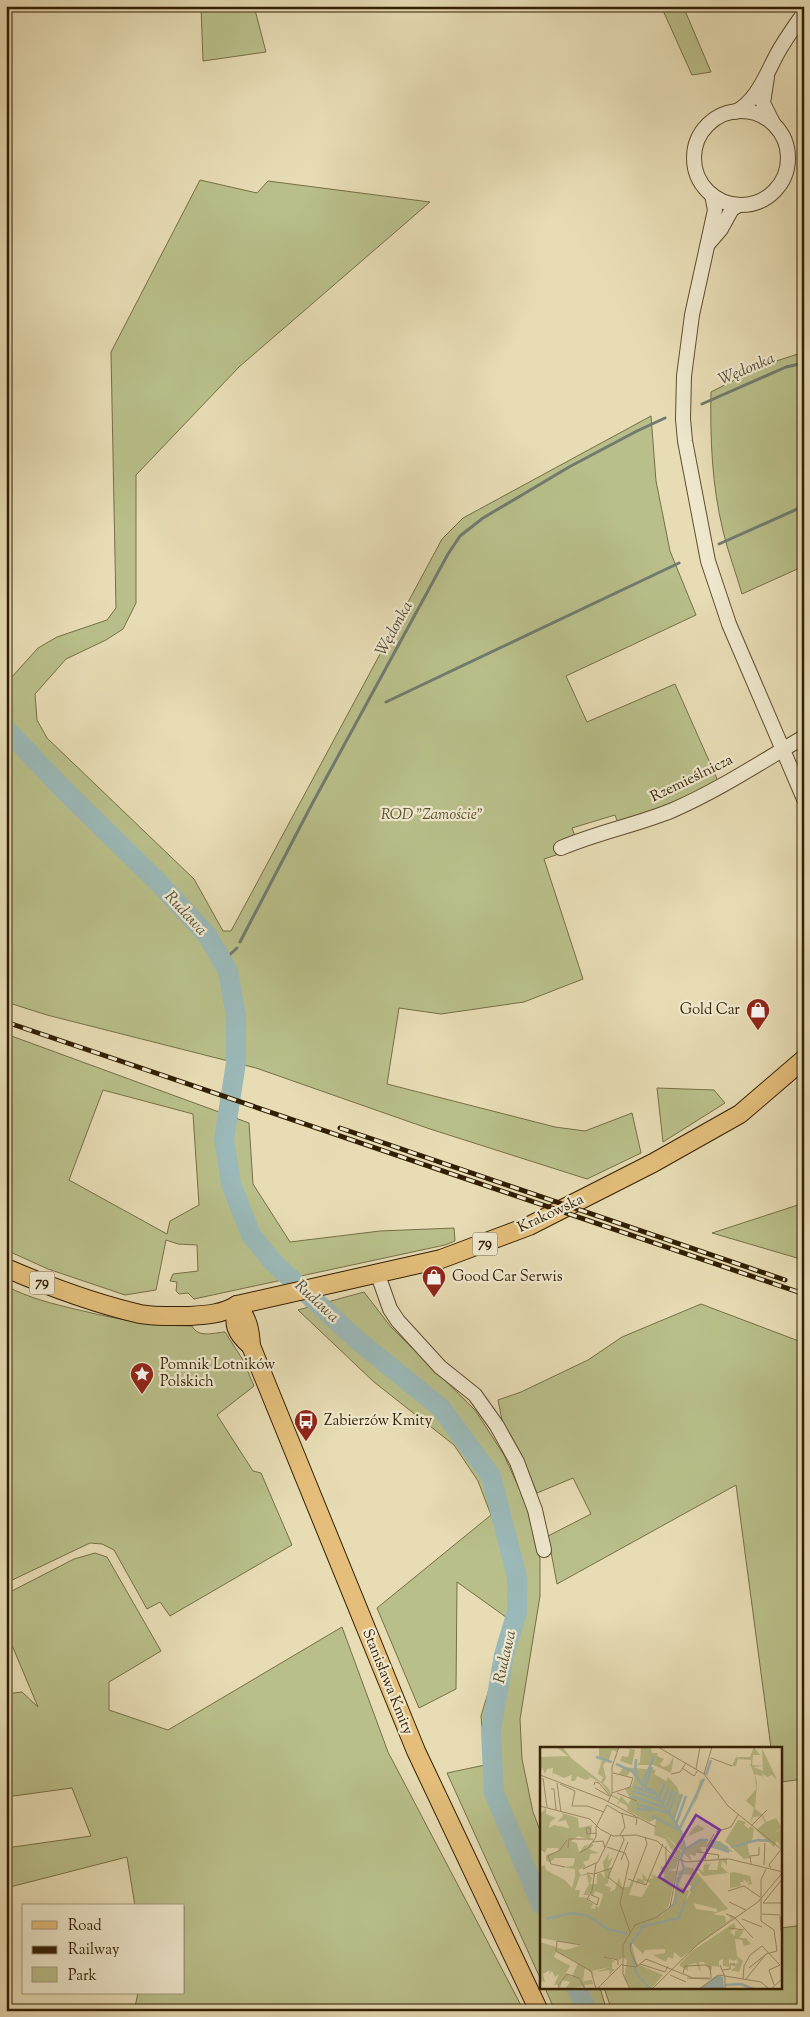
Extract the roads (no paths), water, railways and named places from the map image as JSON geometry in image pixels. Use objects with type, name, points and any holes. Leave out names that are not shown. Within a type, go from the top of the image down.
[{"type":"main road","name":"Krakowska","points":[[6,1268],[78,1297],[124,1308],[192,1305],[225,1301],[238,1305],[378,1275],[448,1257],[529,1226],[653,1163],[740,1114],[804,1059]]},
{"type":"main road","name":"Stanisława Kmity","points":[[238,1305],[234,1320],[237,1330],[241,1337],[251,1346],[416,1752],[539,2011]]},
{"type":"street","points":[[736,112],[745,107],[767,76],[787,37],[804,13]]},
{"type":"street","points":[[767,76],[763,103],[787,148],[785,175],[781,183],[767,197],[749,204],[739,205],[721,200],[712,195],[700,181],[694,162],[700,136],[712,122],[727,114],[736,112],[753,113],[768,120],[775,126]]},
{"type":"street","points":[[712,195],[715,210],[692,315],[684,376],[683,419],[685,441],[708,560],[729,624],[804,799]]},
{"type":"street","points":[[707,246],[721,229],[732,209],[739,205]]},
{"type":"street","name":"Rzemieślnicza","points":[[561,848],[603,832],[673,810],[710,792],[804,737]]},
{"type":"street","points":[[378,1275],[390,1309],[398,1322],[440,1367],[475,1395],[497,1426],[517,1462],[535,1510],[544,1550]]},
{"type":"waterway","name":"Wędonka","points":[[702,404],[786,367],[804,363]]},
{"type":"waterway","name":"Wędonka","points":[[240,942],[312,804],[448,554],[460,536],[483,518],[569,467],[665,418]]},
{"type":"waterway","points":[[719,544],[804,506]]},
{"type":"waterway","points":[[386,702],[679,563]]},
{"type":"waterway","name":"Rudawa","points":[[6,729],[66,792],[158,882],[207,935],[228,971],[236,1016],[236,1063],[224,1139],[231,1184],[251,1235],[273,1262],[356,1339],[441,1408],[491,1476],[517,1577],[517,1612],[504,1655],[491,1731],[494,1793],[540,1902]]},
{"type":"waterway","name":"Wędonka","points":[[223,961],[237,948]]},
{"type":"waterway","name":"Rudawa","points":[[578,1990],[587,2011]]},
{"type":"railway","points":[[6,1022],[804,1294]]},
{"type":"railway","points":[[340,1128],[785,1280]]},
{"type":"place","name":"Gold Car","points":[[758,1031]]},
{"type":"place","name":"Good Car Serwis","points":[[434,1298]]},
{"type":"place","name":"Pomnik Lotników Polskich","points":[[142,1395]]},
{"type":"place","name":"Zabierzów Kmity","points":[[306,1442]]},
{"type":"park label","name":"ROD \"Zamoście\"","points":[[432,815]]}]
